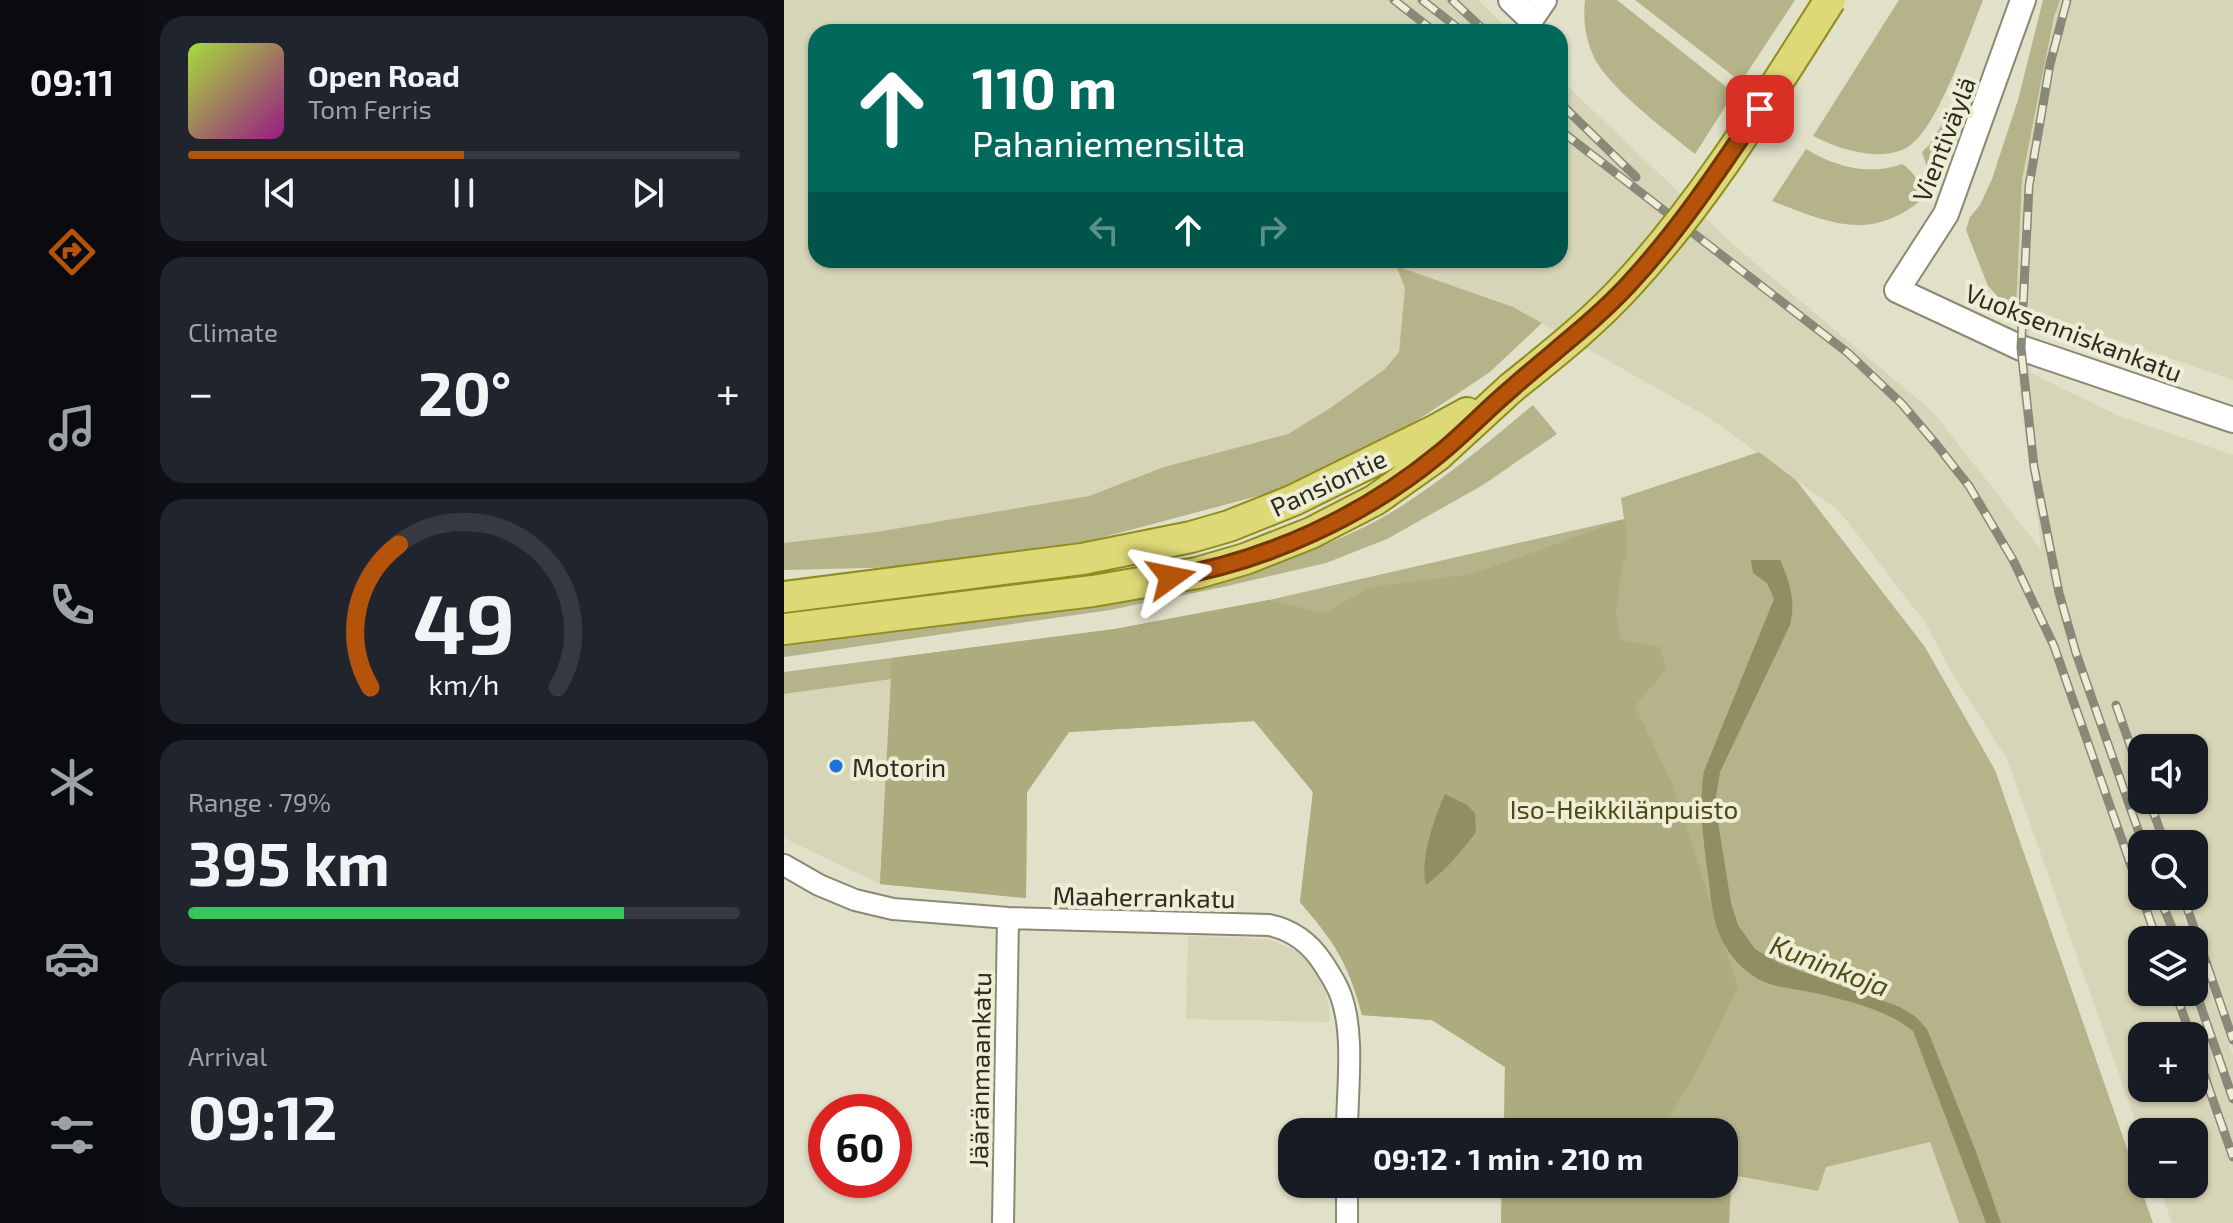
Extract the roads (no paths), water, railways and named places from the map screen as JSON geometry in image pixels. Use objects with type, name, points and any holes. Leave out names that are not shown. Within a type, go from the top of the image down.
[{"type":"main road","points":[[1511,388],[1598,314],[1668,238],[1719,171],[1830,0]]},
{"type":"main road","name":"Pansiontie","points":[[784,597],[1082,559],[1191,537],[1229,526],[1294,500],[1436,430],[1511,388]]},
{"type":"main road","name":"Pansiontie","points":[[784,629],[1093,591],[1197,573],[1245,559],[1311,533],[1375,500],[1437,456],[1511,388]]},
{"type":"street","points":[[1511,0],[1537,9]]},
{"type":"street","name":"Vientiväylä","points":[[1897,290],[1951,203],[2023,0]]},
{"type":"street","name":"Vuoksenniskankatu","points":[[1897,290],[2021,348],[2233,420]]},
{"type":"street","name":"Maaherrankatu","points":[[784,865],[819,885],[855,900],[893,909],[1008,918],[1269,925],[1288,930],[1319,957],[1337,984],[1345,1008],[1347,1118]]},
{"type":"street","name":"Jääränmaankatu","points":[[1003,1223],[1008,918]]},
{"type":"street","points":[[1347,1198],[1347,1223]]},
{"type":"railway","points":[[1394,0],[1425,24]]},
{"type":"railway","points":[[1422,0],[1453,24]]},
{"type":"railway","points":[[1452,0],[1478,24]]},
{"type":"railway","points":[[2067,0],[2050,64],[2029,186],[2021,348],[2034,467],[2059,593],[2076,653],[2138,830]]},
{"type":"railway","points":[[1568,111],[1636,177]]},
{"type":"railway","points":[[1568,136],[1848,353],[1902,404],[1969,486],[2013,560],[2054,646],[2152,926]]},
{"type":"railway","points":[[2116,705],[2128,739]]},
{"type":"railway","points":[[2154,814],[2160,830]]},
{"type":"railway","points":[[2165,910],[2171,926]]},
{"type":"railway","points":[[2188,910],[2233,1040]]},
{"type":"railway","points":[[2180,1006],[2186,1022]]},
{"type":"railway","points":[[2201,1006],[2233,1099]]},
{"type":"railway","points":[[2208,1086],[2233,1157]]},
{"type":"place","name":"Motorin","points":[[836,766]]},
{"type":"park label","name":"Iso-Heikkilänpuisto","points":[[1624,808]]},
{"type":"water label","name":"Kuninkoja","points":[[1830,965]]}]
